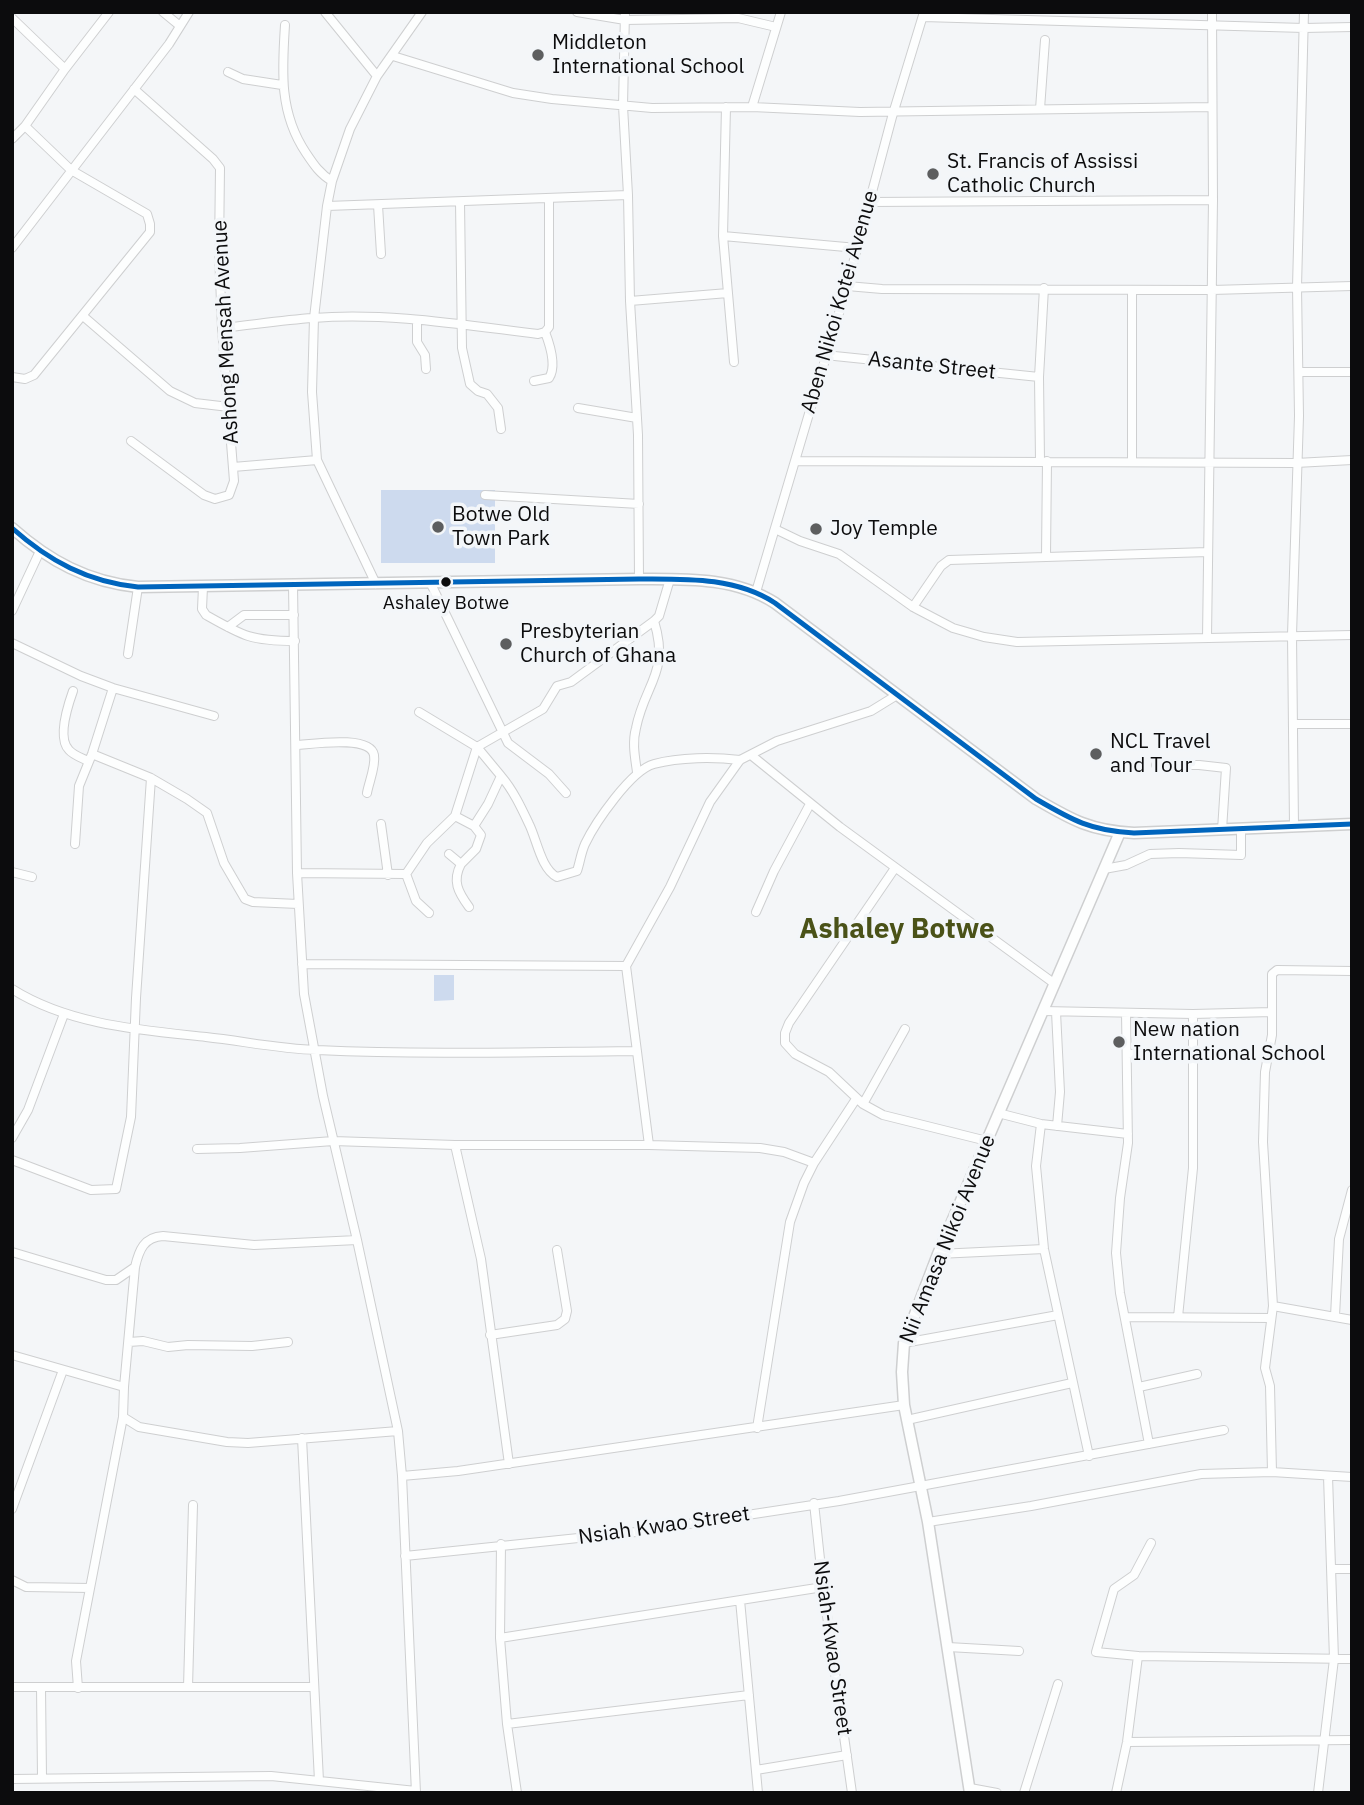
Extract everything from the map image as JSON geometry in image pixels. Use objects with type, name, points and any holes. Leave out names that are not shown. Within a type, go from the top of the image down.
[{"type":"main road","points":[[12,528],[40,551],[79,574],[138,587],[639,579],[728,583],[756,592],[813,630],[1036,799],[1082,824],[1120,832],[1352,824]]},
{"type":"main road","name":"Nii Amasa Nikoi Avenue","points":[[970,1791],[928,1522],[904,1405],[904,1343],[938,1254],[1120,832]]},
{"type":"street","points":[[12,139],[25,126],[109,12]]},
{"type":"street","points":[[163,12],[180,26]]},
{"type":"street","points":[[12,248],[169,44],[189,12]]},
{"type":"street","points":[[325,12],[377,76]]},
{"type":"street","points":[[376,584],[317,460],[312,392],[314,318],[327,206],[332,181],[350,129],[377,76],[422,12]]},
{"type":"street","points":[[577,12],[625,16],[738,15],[776,27]]},
{"type":"street","points":[[752,107],[781,12]]},
{"type":"street","points":[[1124,23],[1125,12]]},
{"type":"street","points":[[1207,638],[1213,200],[1212,12]]},
{"type":"street","points":[[1294,826],[1292,635],[1304,12]]},
{"type":"street","points":[[923,15],[1037,16],[1124,23],[1352,27]]},
{"type":"street","name":"Aben Nikoi Kotei Avenue","points":[[756,592],[847,286],[923,15]]},
{"type":"street","points":[[625,16],[623,106],[637,418],[639,579]]},
{"type":"street","points":[[12,18],[65,69]]},
{"type":"street","points":[[285,25],[282,85],[286,111],[302,146],[317,169],[332,181]]},
{"type":"street","points":[[1040,109],[1045,40]]},
{"type":"street","points":[[393,56],[513,93],[623,106],[752,107],[860,112],[1212,107]]},
{"type":"street","points":[[228,72],[243,79],[282,85]]},
{"type":"street","name":"Ashong Mensah Avenue","points":[[131,441],[204,495],[215,499],[229,495],[234,481],[222,328],[220,167],[134,89]]},
{"type":"street","points":[[726,107],[723,236],[734,362]]},
{"type":"street","points":[[12,377],[25,379],[34,375],[150,232],[146,214],[71,170],[25,126]]},
{"type":"street","points":[[327,206],[628,195]]},
{"type":"street","points":[[222,328],[314,318],[367,317],[538,334],[545,332],[549,327],[549,199]]},
{"type":"street","points":[[869,202],[1213,200]]},
{"type":"street","points":[[460,202],[462,348],[470,384],[478,391],[488,394],[498,408],[501,429]]},
{"type":"street","points":[[378,205],[381,254]]},
{"type":"street","points":[[723,236],[857,248]]},
{"type":"street","points":[[847,286],[882,289],[1212,290],[1352,286]]},
{"type":"street","points":[[1044,288],[1039,377],[1046,556]]},
{"type":"street","points":[[1132,290],[1132,461]]},
{"type":"street","points":[[630,301],[728,293]]},
{"type":"street","points":[[83,316],[170,391],[195,403],[229,407]]},
{"type":"street","points":[[417,321],[417,342],[425,355],[425,369]]},
{"type":"street","points":[[534,381],[550,378],[553,374],[551,346],[545,332]]},
{"type":"street","name":"Asante Street","points":[[825,355],[1039,377]]},
{"type":"street","points":[[1299,372],[1352,372]]},
{"type":"street","points":[[578,408],[637,418]]},
{"type":"street","points":[[233,467],[317,460]]},
{"type":"street","points":[[795,461],[1296,463],[1352,460]]},
{"type":"street","points":[[485,495],[639,504]]},
{"type":"street","points":[[775,529],[839,554],[913,607],[953,628],[984,637],[1017,642],[1352,635]]},
{"type":"street","points":[[12,611],[40,551]]},
{"type":"street","points":[[913,607],[941,566],[949,560],[1208,552]]},
{"type":"street","points":[[406,874],[426,843],[454,816],[477,747],[543,709],[557,685],[571,682],[654,621],[659,616],[670,579]]},
{"type":"street","points":[[12,1779],[271,1776],[416,1792],[398,1431],[307,1017],[297,873],[293,584]]},
{"type":"street","points":[[431,584],[508,743],[549,774],[566,793]]},
{"type":"street","points":[[128,654],[138,587]]},
{"type":"street","points":[[203,587],[203,612],[228,627],[257,640],[295,641]]},
{"type":"street","points":[[228,627],[244,615],[294,615]]},
{"type":"street","points":[[637,772],[633,747],[636,728],[661,653],[654,621]]},
{"type":"street","points":[[12,643],[113,688],[214,716]]},
{"type":"street","points":[[75,844],[79,786],[113,688]]},
{"type":"street","points":[[73,691],[64,719],[65,745],[69,751],[150,778],[207,813],[224,863],[244,899],[253,902],[299,904]]},
{"type":"street","points":[[649,1145],[626,966],[670,887],[710,802],[740,760],[776,741],[871,711],[897,695]]},
{"type":"street","points":[[419,712],[477,747],[510,787],[550,872],[557,877],[577,871],[589,838],[611,801],[637,772],[653,764],[714,757],[740,760]]},
{"type":"street","points":[[1294,724],[1352,723]]},
{"type":"street","points":[[297,745],[358,742],[369,747],[374,752],[374,760],[367,793]]},
{"type":"street","points":[[751,755],[810,804],[1055,984]]},
{"type":"street","points":[[1156,765],[1226,768],[1222,830]]},
{"type":"street","points":[[474,826],[501,776]]},
{"type":"street","points":[[12,1160],[91,1189],[116,1189],[131,1117],[150,778]]},
{"type":"street","points":[[756,912],[774,870],[810,804]]},
{"type":"street","points":[[454,816],[474,826],[481,835],[476,849],[456,872],[456,884],[469,907]]},
{"type":"street","points":[[381,824],[388,875]]},
{"type":"street","points":[[1104,869],[1126,865],[1150,854],[1241,855],[1241,829]]},
{"type":"street","points":[[449,854],[461,864]]},
{"type":"street","points":[[895,868],[789,1023],[785,1043],[795,1054],[829,1072],[860,1101],[883,1115],[987,1141]]},
{"type":"street","points":[[12,872],[32,877]]},
{"type":"street","points":[[297,873],[406,874]]},
{"type":"street","points":[[406,874],[416,901],[429,912]]},
{"type":"street","points":[[302,964],[626,966]]},
{"type":"street","points":[[1272,1472],[1269,1386],[1265,1368],[1272,1306],[1263,1142],[1265,1072],[1272,1035],[1272,974],[1277,970],[1352,971]]},
{"type":"street","points":[[12,989],[64,1014],[135,1028],[315,1050],[468,1053],[637,1051]]},
{"type":"street","points":[[1043,1011],[1193,1014],[1272,1012]]},
{"type":"street","points":[[1056,1012],[1060,1092],[1058,1126]]},
{"type":"street","points":[[1126,1013],[1128,1134],[1116,1252],[1120,1293],[1149,1444]]},
{"type":"street","points":[[12,1138],[29,1111],[64,1014]]},
{"type":"street","points":[[1178,1317],[1193,1168],[1193,1014]]},
{"type":"street","points":[[757,1427],[790,1222],[804,1183],[814,1163],[860,1101],[905,1029]]},
{"type":"street","points":[[1127,1054],[1193,1052]]},
{"type":"street","points":[[999,1113],[1041,1124],[1128,1134]]},
{"type":"street","points":[[1041,1124],[1036,1166],[1044,1249],[1090,1456]]},
{"type":"street","points":[[197,1149],[333,1141],[455,1145],[649,1145],[760,1148],[784,1152],[814,1163]]},
{"type":"street","points":[[455,1145],[481,1259],[509,1464]]},
{"type":"street","points":[[1335,1316],[1339,1239],[1352,1190]]},
{"type":"street","points":[[78,1688],[76,1661],[123,1417],[135,1267],[145,1242],[153,1237],[254,1245],[357,1240]]},
{"type":"street","points":[[938,1254],[1044,1249]]},
{"type":"street","points":[[490,1335],[557,1325],[565,1319],[567,1311],[557,1250]]},
{"type":"street","points":[[12,1252],[106,1280],[116,1280],[135,1267]]},
{"type":"street","points":[[1272,1306],[1352,1320]]},
{"type":"street","points":[[904,1343],[1058,1315]]},
{"type":"street","points":[[1126,1317],[1271,1318]]},
{"type":"street","points":[[130,1342],[143,1341],[168,1347],[252,1346],[288,1342]]},
{"type":"street","points":[[12,1355],[124,1387]]},
{"type":"street","points":[[12,1509],[63,1370]]},
{"type":"street","points":[[1139,1387],[1197,1374]]},
{"type":"street","points":[[907,1420],[1073,1383]]},
{"type":"street","points":[[402,1476],[509,1464],[904,1405]]},
{"type":"street","points":[[123,1417],[139,1427],[227,1442],[258,1443],[398,1431]]},
{"type":"street","name":"Nsiah Kwao Street","points":[[405,1556],[636,1532],[920,1486],[1224,1430]]},
{"type":"street","points":[[302,1438],[319,1781]]},
{"type":"street","points":[[928,1522],[1201,1474],[1272,1472],[1352,1478]]},
{"type":"street","points":[[1318,1793],[1334,1659],[1328,1476]]},
{"type":"street","name":"Nsiah-Kwao Street","points":[[814,1503],[852,1793]]},
{"type":"street","points":[[188,1687],[193,1505]]},
{"type":"street","points":[[1151,1543],[1134,1575],[1114,1590],[1096,1652],[1138,1657],[1352,1659]]},
{"type":"street","points":[[501,1544],[500,1638],[507,1724],[517,1793]]},
{"type":"street","points":[[1332,1569],[1352,1569]]},
{"type":"street","points":[[12,1580],[26,1587],[90,1588]]},
{"type":"street","points":[[500,1638],[823,1587]]},
{"type":"street","points":[[740,1600],[758,1793]]},
{"type":"street","points":[[948,1647],[1019,1651]]},
{"type":"street","points":[[1116,1793],[1127,1742],[1138,1657]]},
{"type":"street","points":[[1024,1793],[1058,1684]]},
{"type":"street","points":[[12,1687],[313,1686]]},
{"type":"street","points":[[41,1687],[43,1778]]},
{"type":"street","points":[[507,1724],[749,1695]]},
{"type":"street","points":[[1127,1742],[1352,1740]]},
{"type":"street","points":[[756,1770],[847,1755]]},
{"type":"street","points":[[970,1791],[997,1793]]},
{"type":"shaded area","name":"Botwe Old Town Park","points":[[381,490],[495,490],[495,563],[381,563]]},
{"type":"shaded area","points":[[434,975],[454,975],[454,1000],[434,1001]]},
{"type":"transit line","points":[[12,528],[40,550],[70,568],[102,580],[138,587],[639,579],[727,584],[743,588],[775,603],[1036,799],[1082,823],[1106,830],[1134,833],[1352,824]]},
{"type":"place","name":"Middleton International School","points":[[538,55]]},
{"type":"place","name":"St. Francis of Assissi Catholic Church","points":[[933,174]]},
{"type":"place","name":"Botwe Old Town Park","points":[[438,527]]},
{"type":"place","name":"Joy Temple","points":[[816,529]]},
{"type":"place","name":"Ashaley Botwe","points":[[446,582]]},
{"type":"place","name":"Presbyterian Church of Ghana","points":[[506,644]]},
{"type":"place","name":"NCL Travel and Tour","points":[[1096,754]]},
{"type":"place","name":"New nation International School","points":[[1119,1042]]},
{"type":"district","name":"Ashaley Botwe","points":[[897,930]]}]
